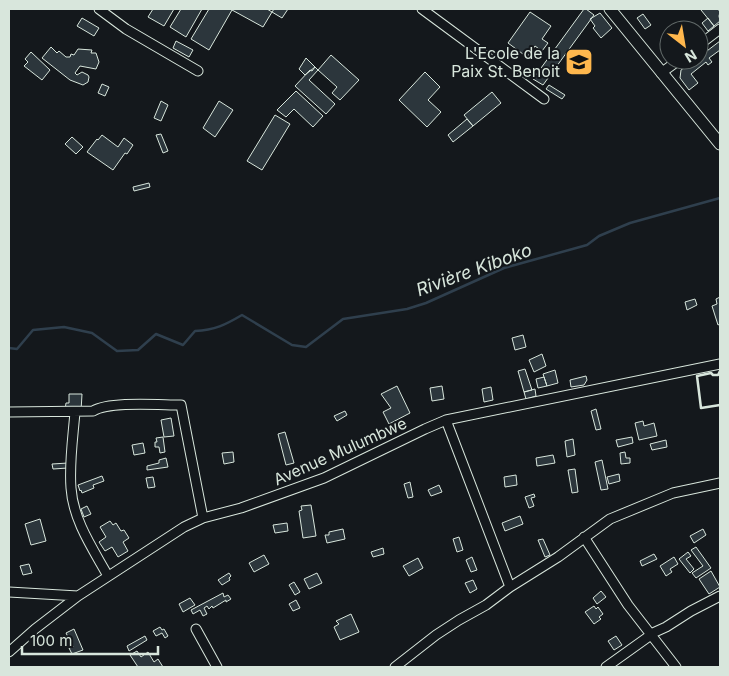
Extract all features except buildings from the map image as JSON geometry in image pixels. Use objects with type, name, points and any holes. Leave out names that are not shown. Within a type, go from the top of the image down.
[{"type":"main road","points":[[610,9],[720,144]]},
{"type":"street","points":[[99,9],[126,29],[198,71]]},
{"type":"street","points":[[422,9],[544,99]]},
{"type":"street","points":[[709,38],[720,30]]},
{"type":"street","points":[[662,73],[666,70]]},
{"type":"street","name":"Avenue Mulumbwe","points":[[9,652],[30,633],[78,596],[184,528],[203,518],[241,508],[324,478],[446,420],[720,364]]},
{"type":"street","points":[[9,412],[76,412],[92,411],[114,406],[181,404],[203,518]]},
{"type":"street","points":[[76,412],[71,490],[79,521],[108,576]]},
{"type":"street","points":[[446,420],[510,587]]},
{"type":"street","points":[[395,667],[436,635],[486,605],[510,587],[558,557],[600,525],[619,515],[673,493],[720,483]]},
{"type":"street","points":[[584,537],[628,605],[676,667]]},
{"type":"street","points":[[9,592],[78,596]]},
{"type":"street","points":[[606,667],[652,635],[720,596]]},
{"type":"street","points":[[196,629],[217,667]]},
{"type":"waterway","name":"Rivière Kiboko","points":[[9,348],[17,349],[33,330],[64,327],[92,333],[117,351],[138,350],[156,334],[183,345],[195,331],[220,326],[242,315],[292,345],[306,347],[343,319],[407,309],[426,303],[504,268],[587,245],[599,236],[630,223],[720,198]]},
{"type":"wall","points":[[720,371],[718,375],[711,373],[697,376],[701,408],[720,405]]},
{"type":"place","name":"L'Ecole de la Paix St. Benoit","points":[[579,62]]}]
